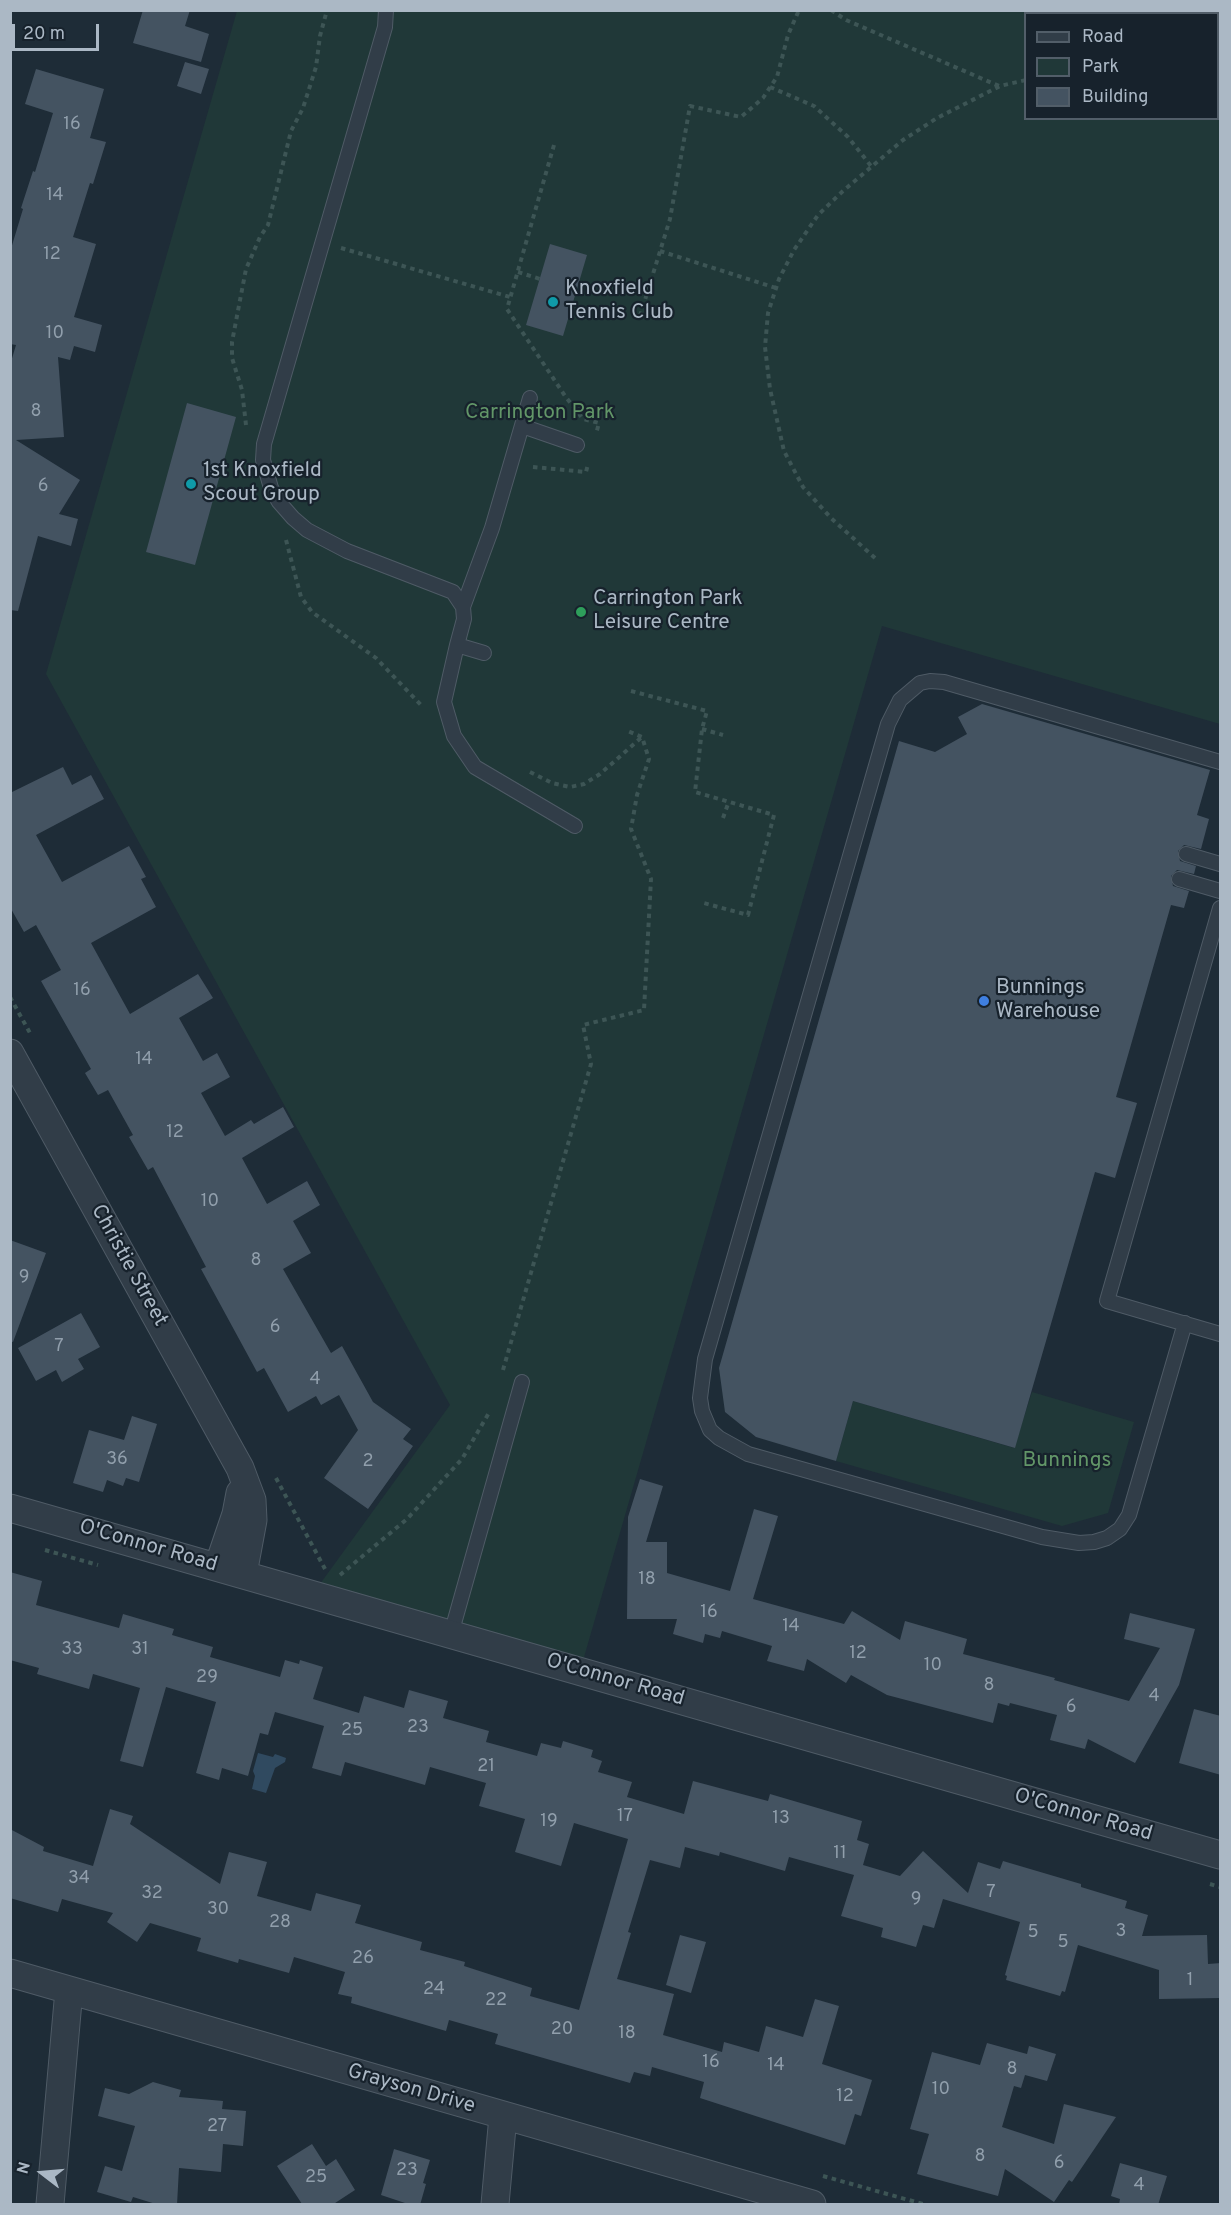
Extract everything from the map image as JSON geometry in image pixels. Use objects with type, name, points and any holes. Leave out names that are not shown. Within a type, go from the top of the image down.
[{"type":"street","name":"Christie Street","points":[[10,1053],[229,1448],[244,1481],[252,1500],[253,1520],[231,1571]]},
{"type":"street","name":"O'Connor Road","points":[[10,1508],[1221,1855]]},
{"type":"street","name":"Grayson Drive","points":[[10,1973],[812,2205]]},
{"type":"street","points":[[50,2205],[69,1990]]},
{"type":"street","points":[[495,2205],[503,2116]]},
{"type":"lane","points":[[386,10],[385,27],[264,444],[263,460],[271,488],[286,510],[307,530],[347,551],[453,592],[459,598],[463,607],[464,619],[444,702],[454,736],[475,767],[575,826]]},
{"type":"lane","points":[[463,607],[492,528],[530,398]]},
{"type":"lane","points":[[522,426],[577,445]]},
{"type":"lane","points":[[457,645],[484,653]]},
{"type":"lane","points":[[1185,1323],[1126,1523],[1107,1538],[1094,1542],[1079,1544],[1062,1542],[866,1488],[737,1449],[710,1430],[705,1421],[700,1398],[708,1348],[888,724],[900,700],[920,683],[944,682],[1221,762]]},
{"type":"lane","points":[[1186,854],[1221,864]]},
{"type":"lane","points":[[1179,879],[1221,891]]},
{"type":"lane","points":[[1221,908],[1107,1301],[1221,1334]]},
{"type":"lane","points":[[451,1634],[522,1382]]},
{"type":"path","points":[[245,437],[245,407],[232,358],[234,332],[246,269],[268,225],[291,131],[303,108],[316,67],[320,36],[327,10]]},
{"type":"path","points":[[640,315],[670,219],[690,106],[741,117],[763,98],[777,77],[799,10]]},
{"type":"path","points":[[831,10],[846,20],[1000,86]]},
{"type":"path","points":[[875,558],[831,518],[803,487],[784,451],[770,390],[765,347],[768,312],[776,288],[794,250],[818,216],[871,166],[903,140],[937,118],[1000,86],[1024,80]]},
{"type":"path","points":[[770,87],[814,106],[848,137],[871,166]]},
{"type":"path","points":[[323,243],[510,297]]},
{"type":"path","points":[[660,252],[776,288]]},
{"type":"path","points":[[518,272],[540,279]]},
{"type":"path","points":[[283,534],[301,597],[312,612],[376,658],[445,730],[454,736]]},
{"type":"path","points":[[631,691],[707,711],[702,729],[695,792],[774,815],[748,915],[700,902]]},
{"type":"path","points":[[702,729],[723,735]]},
{"type":"path","points":[[501,1376],[591,1064],[583,1025],[644,1010],[651,879],[631,829],[637,795],[649,759],[642,737],[625,730]]},
{"type":"path","points":[[523,768],[552,783],[570,787],[584,784],[600,774],[642,737]]},
{"type":"path","points":[[723,818],[729,801]]},
{"type":"path","points":[[340,1575],[407,1519],[462,1459],[491,1409]]},
{"type":"green space","name":"Carrington Park","points":[[237,11],[1220,11],[1220,724],[882,626],[580,1671],[312,1595],[450,1405],[46,674]]},
{"type":"green space","name":"Bunnings","points":[[1032,1392],[1134,1422],[1108,1513],[1062,1526],[836,1461],[853,1401],[1014,1448]]},
{"type":"water","points":[[258,1753],[273,1757],[275,1754],[286,1758],[285,1762],[275,1768],[266,1793],[252,1789],[255,1776],[253,1771]]},
{"type":"building","points":[[143,10],[190,10],[185,26],[209,34],[201,62],[133,43]]},
{"type":"building","points":[[185,62],[209,69],[201,94],[177,86]]},
{"type":"building","points":[[36,69],[104,89],[90,138],[106,142],[73,237],[96,244],[74,317],[102,325],[95,352],[74,346],[70,360],[58,357],[64,437],[16,440],[80,480],[59,514],[78,519],[71,546],[38,536],[18,611],[10,610],[10,365],[16,345],[10,344],[10,252],[23,209],[21,208],[53,113],[25,104]]},
{"type":"building","name":"Knoxfield Tennis Club","points":[[550,244],[587,255],[563,336],[526,325]]},
{"type":"building","name":"1st Knoxfield Scout Group","points":[[187,403],[236,417],[195,565],[146,552]]},
{"type":"building","name":"Bunnings Warehouse","points":[[982,704],[1210,770],[1197,815],[1209,819],[1201,849],[1184,845],[1178,851],[1180,861],[1196,866],[1194,874],[1177,870],[1171,876],[1173,886],[1189,891],[1184,908],[1171,905],[1116,1097],[1137,1103],[1115,1178],[1095,1172],[1015,1448],[853,1401],[836,1461],[756,1437],[725,1412],[719,1368],[899,741],[935,752],[967,734],[958,717]]},
{"type":"building","points":[[63,767],[72,785],[91,775],[104,799],[36,835],[62,882],[129,846],[146,877],[141,879],[156,907],[91,943],[130,1014],[198,974],[213,998],[179,1018],[203,1061],[217,1053],[230,1077],[201,1093],[225,1136],[251,1120],[254,1124],[283,1107],[294,1127],[242,1158],[267,1204],[307,1181],[320,1205],[293,1221],[311,1253],[283,1269],[331,1353],[342,1346],[373,1402],[411,1429],[403,1439],[413,1446],[368,1509],[324,1478],[358,1430],[339,1395],[321,1405],[316,1396],[288,1412],[264,1368],[257,1372],[201,1269],[206,1267],[153,1167],[148,1170],[129,1137],[133,1135],[108,1090],[98,1095],[85,1073],[91,1069],[41,981],[61,970],[36,925],[24,932],[10,907],[10,793]]},
{"type":"building","points":[[10,1240],[46,1253],[13,1342],[10,1341]]},
{"type":"building","points":[[81,1313],[100,1347],[78,1359],[84,1369],[62,1382],[56,1370],[36,1381],[18,1348]]},
{"type":"building","points":[[132,1416],[157,1424],[139,1482],[126,1478],[123,1486],[107,1480],[103,1492],[73,1483],[89,1430],[124,1440]]},
{"type":"building","points":[[640,1479],[663,1486],[646,1542],[667,1542],[667,1573],[730,1591],[754,1509],[778,1516],[753,1599],[844,1624],[852,1611],[900,1640],[905,1621],[967,1639],[963,1654],[1055,1678],[1054,1680],[1129,1701],[1160,1648],[1124,1639],[1130,1613],[1195,1629],[1179,1685],[1135,1763],[1088,1739],[1085,1749],[1050,1740],[1057,1715],[1010,1703],[1009,1706],[998,1703],[993,1723],[887,1695],[851,1675],[846,1683],[807,1659],[804,1671],[767,1661],[772,1646],[722,1631],[720,1638],[705,1634],[703,1643],[673,1634],[677,1619],[627,1619],[628,1517]]},
{"type":"building","points":[[10,1572],[42,1581],[36,1605],[119,1628],[123,1614],[174,1629],[172,1635],[213,1647],[210,1657],[280,1677],[285,1660],[299,1664],[300,1660],[323,1667],[313,1699],[359,1713],[364,1696],[404,1708],[409,1690],[448,1701],[443,1718],[489,1731],[486,1742],[537,1756],[541,1743],[561,1748],[563,1741],[593,1750],[591,1757],[602,1761],[598,1772],[632,1782],[627,1797],[684,1814],[693,1781],[768,1801],[770,1794],[862,1821],[857,1840],[869,1844],[863,1865],[900,1876],[923,1851],[968,1893],[978,1862],[1000,1869],[1003,1861],[1081,1884],[1081,1887],[1127,1901],[1125,1908],[1148,1915],[1142,1936],[1207,1935],[1208,1964],[1221,1963],[1221,1998],[1159,1999],[1159,1970],[1078,1945],[1065,1992],[1062,1991],[1060,1996],[1006,1980],[1005,1975],[1020,1922],[943,1899],[934,1928],[923,1925],[916,1947],[881,1937],[883,1928],[841,1916],[854,1875],[789,1857],[785,1871],[720,1852],[719,1856],[685,1847],[680,1868],[650,1860],[628,1932],[631,1933],[617,1979],[674,1994],[663,2035],[722,2052],[724,2042],[759,2052],[766,2026],[803,2037],[815,1999],[839,2006],[822,2064],[872,2080],[861,2116],[855,2114],[845,2145],[700,2098],[704,2082],[652,2067],[650,2076],[634,2072],[630,2083],[495,2044],[498,2034],[449,2020],[446,2031],[351,2003],[352,1997],[338,1994],[345,1972],[294,1957],[289,1973],[239,1959],[238,1963],[197,1951],[201,1938],[150,1923],[137,1942],[107,1922],[113,1913],[62,1899],[58,1912],[10,1898],[10,1829],[44,1847],[43,1851],[93,1866],[110,1809],[133,1816],[130,1824],[220,1884],[229,1852],[267,1862],[257,1896],[311,1911],[316,1893],[361,1905],[355,1923],[422,1942],[420,1950],[465,1962],[464,1966],[532,1988],[530,1996],[579,2010],[628,1839],[574,1823],[561,1866],[515,1852],[525,1819],[479,1806],[486,1783],[430,1767],[425,1785],[345,1762],[341,1776],[312,1768],[324,1726],[275,1712],[268,1735],[260,1733],[248,1776],[222,1768],[219,1780],[196,1773],[216,1702],[166,1687],[143,1767],[120,1761],[140,1688],[93,1674],[89,1689],[37,1674],[39,1668],[10,1660]]},
{"type":"building","points":[[1194,1709],[1221,1716],[1221,1775],[1179,1763]]},
{"type":"building","points":[[680,1935],[706,1942],[691,1993],[666,1985]]},
{"type":"building","points":[[987,2043],[1027,2054],[1029,2046],[1056,2054],[1047,2081],[1025,2075],[1021,2088],[1014,2086],[1002,2127],[1054,2144],[1064,2104],[1116,2117],[1072,2182],[1069,2180],[1054,2202],[1005,2169],[998,2196],[917,2174],[929,2134],[910,2129],[932,2052],[980,2065]]},
{"type":"building","points":[[153,2082],[181,2090],[179,2097],[223,2101],[222,2109],[246,2111],[243,2146],[223,2144],[221,2172],[179,2168],[177,2205],[159,2205],[133,2197],[131,2202],[97,2192],[105,2166],[122,2171],[135,2126],[98,2116],[105,2088],[129,2094]]},
{"type":"building","points":[[312,2144],[326,2166],[336,2159],[355,2190],[332,2205],[302,2204],[277,2166]]},
{"type":"building","points":[[394,2149],[430,2160],[423,2183],[426,2184],[420,2205],[411,2205],[381,2195]]},
{"type":"building","points":[[1120,2163],[1167,2176],[1158,2205],[1119,2205],[1120,2199],[1111,2196]]},
{"type":"place","name":"Knoxfield Tennis Club","points":[[553,302]]},
{"type":"place","name":"1st Knoxfield Scout Group","points":[[191,484]]},
{"type":"place","name":"Carrington Park Leisure Centre","points":[[581,612]]},
{"type":"place","name":"Bunnings Warehouse","points":[[984,1001]]}]
